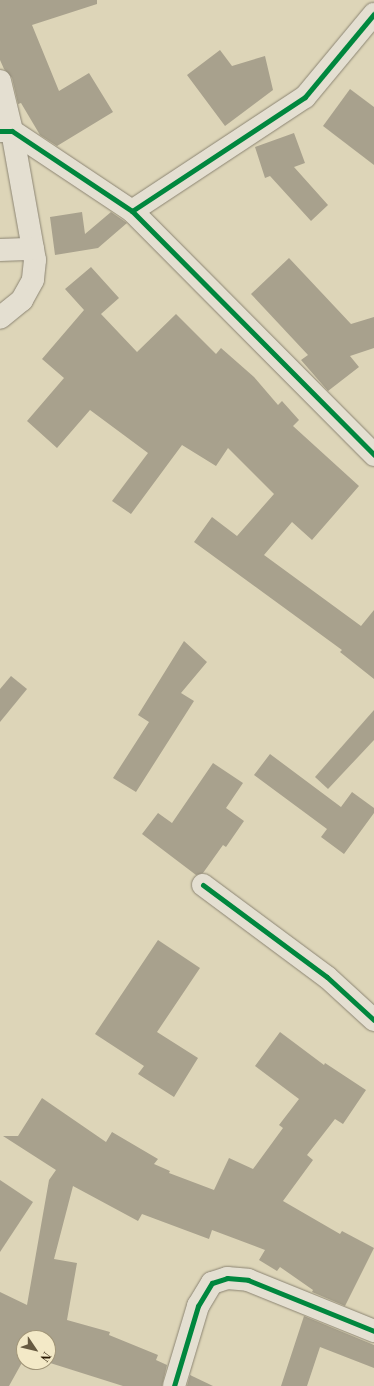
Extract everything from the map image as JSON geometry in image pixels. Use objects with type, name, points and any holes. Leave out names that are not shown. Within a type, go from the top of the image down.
[{"type":"street","points":[[132,211],[305,97],[374,14]]},
{"type":"street","points":[[0,81],[6,131],[33,249],[33,280],[22,300],[0,318]]},
{"type":"street","points":[[6,131],[132,211],[374,455]]},
{"type":"street","points":[[0,250],[33,249]]},
{"type":"street","points":[[203,885],[327,977],[374,1020]]},
{"type":"street","points":[[174,1386],[198,1306],[212,1283],[227,1278],[248,1280],[374,1331]]},
{"type":"building","points":[[0,0],[97,0],[97,4],[32,25],[59,91],[89,73],[113,112],[57,146],[40,135],[21,103],[18,104],[12,78],[4,69],[0,60]]},
{"type":"building","points":[[220,50],[232,66],[265,56],[273,90],[225,126],[187,75]]},
{"type":"building","points":[[350,89],[374,107],[374,165],[323,126]]},
{"type":"building","points":[[294,133],[305,163],[294,167],[328,205],[311,221],[270,176],[265,178],[255,147]]},
{"type":"building","points":[[82,212],[85,234],[111,212],[127,223],[98,248],[55,255],[50,217]]},
{"type":"building","points":[[289,258],[351,324],[374,317],[374,348],[350,356],[359,367],[328,391],[301,360],[308,355],[251,294]]},
{"type":"building","points":[[91,267],[119,298],[101,314],[137,352],[176,314],[216,354],[221,348],[254,377],[278,405],[282,401],[299,420],[293,426],[359,486],[312,540],[292,522],[264,555],[361,626],[374,610],[374,679],[340,652],[342,650],[194,542],[212,517],[237,536],[274,494],[228,448],[216,466],[182,445],[131,514],[112,501],[148,453],[90,410],[57,448],[27,421],[64,378],[42,359],[84,310],[65,289]]},
{"type":"building","points":[[184,641],[207,662],[181,693],[194,701],[136,792],[113,778],[149,722],[138,715]]},
{"type":"building","points":[[11,676],[27,689],[0,722],[0,689]]},
{"type":"building","points":[[374,710],[374,740],[328,789],[315,777]]},
{"type":"building","points":[[270,754],[341,807],[352,792],[374,808],[374,813],[344,854],[321,837],[327,829],[254,775]]},
{"type":"building","points":[[213,763],[243,783],[226,808],[244,821],[226,847],[223,845],[203,873],[196,875],[142,834],[158,813],[172,823]]},
{"type":"building","points":[[158,940],[200,968],[157,1032],[198,1058],[174,1097],[138,1074],[144,1066],[95,1034]]},
{"type":"building","points":[[280,1032],[324,1065],[325,1063],[366,1090],[343,1124],[335,1119],[307,1155],[313,1160],[283,1201],[340,1234],[342,1231],[374,1248],[345,1306],[312,1292],[313,1290],[280,1267],[277,1271],[259,1260],[265,1250],[212,1230],[209,1239],[142,1214],[138,1221],[73,1186],[54,1259],[77,1263],[67,1320],[110,1332],[109,1335],[158,1355],[156,1360],[167,1365],[162,1386],[123,1386],[56,1365],[56,1330],[16,1330],[16,1370],[18,1370],[9,1386],[0,1386],[0,1292],[27,1305],[49,1180],[56,1170],[3,1136],[18,1136],[42,1098],[106,1142],[112,1132],[158,1159],[154,1164],[170,1171],[169,1173],[214,1190],[229,1158],[253,1169],[283,1128],[279,1125],[299,1099],[255,1066]]},
{"type":"building","points":[[0,1180],[33,1202],[0,1252]]},
{"type":"building","points":[[304,1316],[374,1345],[374,1368],[320,1347],[307,1386],[281,1386]]},
{"type":"building","points":[[190,1375],[213,1386],[187,1386]]},
{"type":"cycle path","points":[[132,211],[305,97],[374,14]]},
{"type":"cycle path","points":[[0,131],[12,131],[132,211],[374,455]]},
{"type":"cycle path","points":[[203,885],[327,977],[374,1020]]},
{"type":"cycle path","points":[[174,1386],[198,1306],[212,1283],[227,1278],[248,1280],[374,1331]]}]
